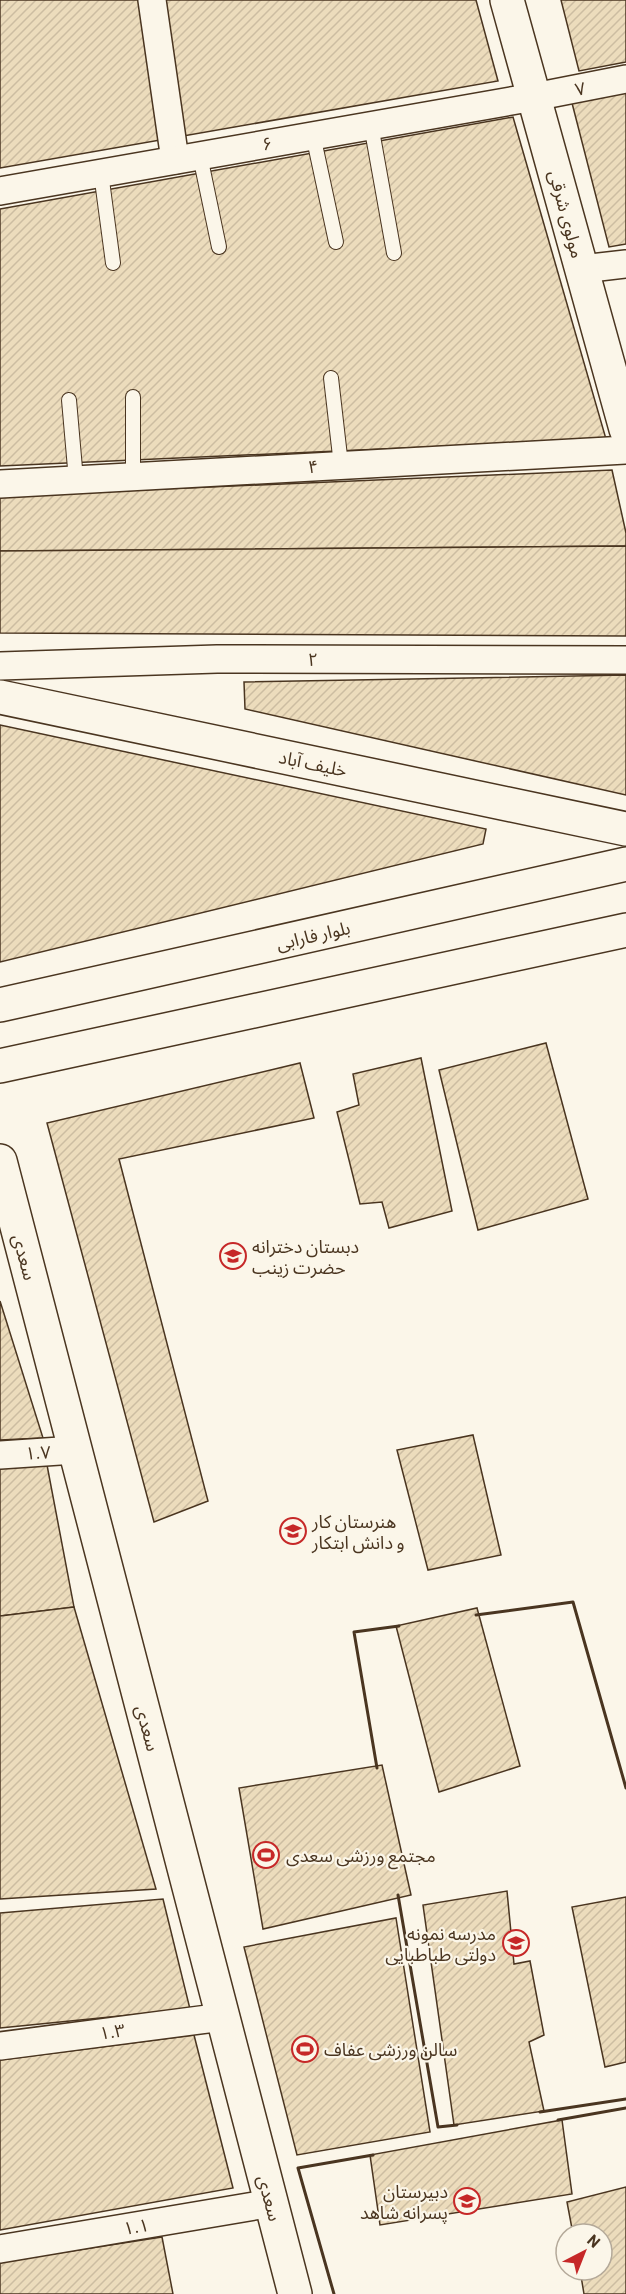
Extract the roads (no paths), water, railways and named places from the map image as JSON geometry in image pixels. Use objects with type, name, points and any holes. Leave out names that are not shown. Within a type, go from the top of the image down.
[{"type":"main road","name":"مولوی شرقی","points":[[507,0],[626,429]]},
{"type":"main road","name":"خلیف آباد","points":[[0,697],[626,828]]},
{"type":"main road","name":"بلوار فارابی","points":[[0,1005],[626,864]]},
{"type":"main road","points":[[0,1066],[626,930]]},
{"type":"main road","name":"سعدی","points":[[0,1161],[295,2294]]},
{"type":"street","points":[[152,0],[187,158]]},
{"type":"street","name":"۷","points":[[534,98],[626,78]]},
{"type":"street","name":"۶","points":[[0,191],[534,98]]},
{"type":"street","points":[[582,270],[626,264]]},
{"type":"street","name":"۴","points":[[0,484],[626,450]]},
{"type":"street","name":"۲","points":[[0,666],[217,659],[626,660]]},
{"type":"street","name":"۱.۷","points":[[0,1455],[75,1450]]},
{"type":"street","name":"۱.۳","points":[[0,2046],[223,2016]]},
{"type":"street","name":"۱.۱","points":[[0,2249],[272,2203]]},
{"type":"lane","points":[[371,125],[394,253]]},
{"type":"lane","points":[[313,135],[336,242]]},
{"type":"lane","points":[[187,158],[219,247]]},
{"type":"lane","points":[[101,173],[113,263]]},
{"type":"lane","points":[[331,378],[341,465]]},
{"type":"lane","points":[[133,397],[133,476]]},
{"type":"lane","points":[[69,400],[76,480]]},
{"type":"place","name":"دبستان دخترانه حضرت زینب","points":[[233,1256]]},
{"type":"place","name":"هنرستان کار و دانش ابتکار","points":[[293,1531]]},
{"type":"place","name":"مجتمع ورزشی سعدی","points":[[266,1855]]},
{"type":"place","name":"مدرسه نمونه دولتی طباطبایی","points":[[516,1943]]},
{"type":"place","name":"سالن ورزشی عفاف","points":[[305,2049]]},
{"type":"place","name":"دبیرستان پسرانه شاهد","points":[[467,2201]]}]
